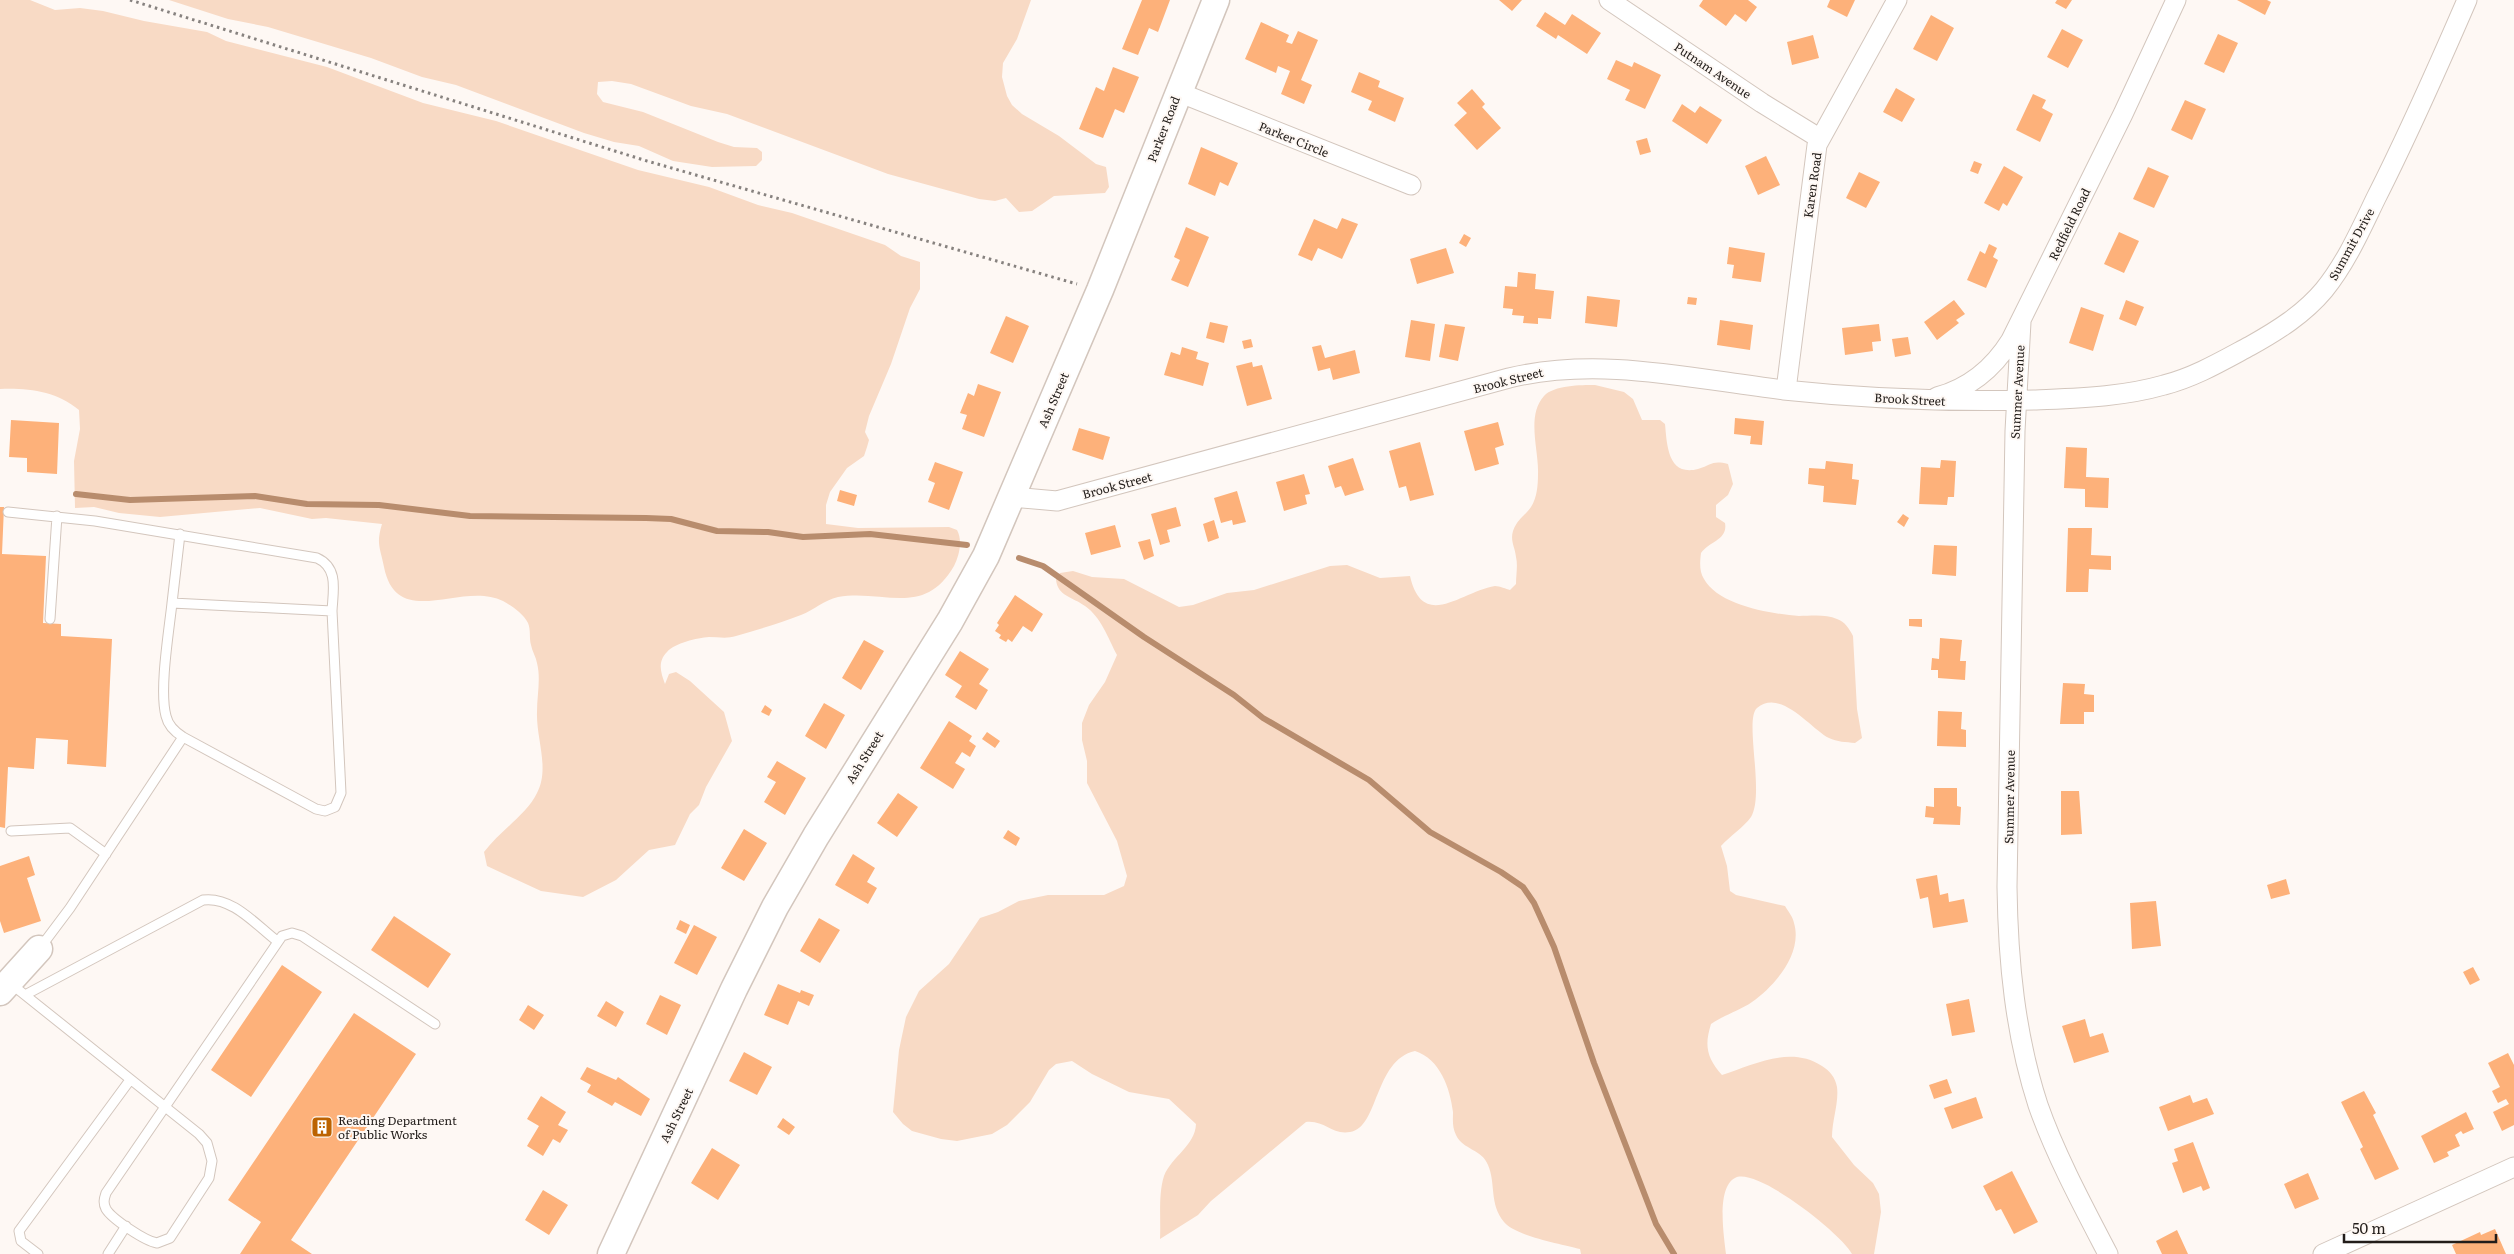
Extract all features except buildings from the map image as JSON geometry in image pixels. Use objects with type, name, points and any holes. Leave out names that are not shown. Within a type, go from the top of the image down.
[{"type":"street","name":"Parker Road","points":[[1112,259],[1216,0]]},
{"type":"street","name":"Putnam Avenue","points":[[1608,0],[1762,103],[1819,138]]},
{"type":"street","name":"Karen Road","points":[[1786,390],[1815,155],[1819,138],[1897,0]]},
{"type":"street","name":"Redfield Road","points":[[1916,401],[1952,392],[1982,375],[2000,358],[2021,322],[2123,114],[2176,0]]},
{"type":"street","name":"Summit Drive","points":[[2016,400],[2122,395],[2167,385],[2199,373],[2257,342],[2279,329],[2311,304],[2335,274],[2365,220],[2416,118],[2467,0]]},
{"type":"street","name":"Parker Circle","points":[[1178,92],[1411,185]]},
{"type":"street","name":"Ash Street","points":[[611,1254],[734,989],[776,907],[837,802],[950,621],[986,556],[1112,259]]},
{"type":"street","name":"Summer Avenue","points":[[2021,322],[2016,400],[2008,887],[2010,954],[2018,1027],[2039,1108],[2080,1202],[2108,1254]]},
{"type":"street","name":"Brook Street","points":[[1012,498],[1044,502],[1057,501],[1509,378],[1556,369],[1624,370],[1786,390],[1916,401],[2016,400]]},
{"type":"street","points":[[11,990],[39,949]]},
{"type":"street","points":[[2323,1254],[2514,1167]]},
{"type":"lane","points":[[8,512],[57,516],[180,534],[317,558],[328,565],[332,573],[332,611],[341,793],[335,806],[325,811],[316,809],[183,737],[170,724],[165,707],[165,666],[180,534]]},
{"type":"lane","points":[[50,619],[57,516]]},
{"type":"lane","points":[[172,603],[332,611]]},
{"type":"lane","points":[[39,949],[70,908],[183,737]]},
{"type":"lane","points":[[12,831],[70,828],[106,854]]},
{"type":"lane","points":[[277,941],[229,904],[219,900],[203,900],[11,990],[164,1106],[207,1143],[211,1155],[211,1173],[206,1184],[167,1240],[157,1243],[150,1242],[108,1211],[105,1205],[106,1193],[164,1106],[277,941],[289,933],[299,934],[435,1024]]},
{"type":"lane","points":[[38,1254],[21,1241],[19,1231],[130,1080]]},
{"type":"lane","points":[[108,1254],[126,1226]]},
{"type":"path","points":[[130,0],[647,161],[1100,290]]},
{"type":"shaded area","points":[[0,0],[30,0],[55,10],[80,8],[103,11],[144,21],[207,32],[226,41],[327,67],[423,103],[496,121],[638,170],[709,187],[758,205],[792,213],[885,245],[901,256],[920,262],[920,289],[910,308],[891,364],[869,416],[865,432],[869,440],[864,456],[847,468],[830,492],[826,505],[826,524],[858,528],[949,527],[957,530],[960,539],[959,553],[954,566],[942,582],[930,592],[916,597],[838,597],[828,600],[801,615],[769,626],[733,637],[709,637],[693,640],[675,646],[667,652],[661,664],[661,672],[665,684],[669,674],[676,672],[690,681],[724,712],[732,741],[706,787],[699,805],[690,814],[675,845],[649,850],[616,880],[583,897],[541,891],[487,866],[484,852],[533,801],[541,783],[542,753],[537,722],[538,669],[530,642],[529,626],[526,619],[520,613],[503,601],[487,596],[417,601],[402,597],[391,586],[384,567],[379,541],[382,524],[326,518],[312,519],[260,508],[160,517],[119,513],[94,507],[75,508],[74,461],[80,429],[79,410],[61,399],[42,392],[0,389]]},
{"type":"shaded area","points":[[169,0],[1031,0],[1017,39],[1003,63],[1002,77],[1007,96],[1012,105],[1022,114],[1059,136],[1096,164],[1106,167],[1109,187],[1105,193],[1054,196],[1032,211],[1019,212],[1006,198],[995,201],[979,199],[888,174],[727,114],[691,106],[631,84],[612,81],[598,82],[597,94],[603,102],[643,112],[718,142],[734,147],[757,148],[762,152],[762,160],[756,166],[712,167],[673,161],[639,146],[614,142],[584,133],[456,85],[422,77],[371,58],[268,27],[228,19]]},
{"type":"shaded area","points":[[1595,385],[1624,392],[1633,399],[1642,420],[1660,420],[1665,424],[1668,449],[1674,463],[1680,468],[1688,470],[1698,469],[1715,463],[1728,464],[1733,484],[1728,495],[1716,505],[1716,517],[1725,523],[1724,533],[1701,553],[1701,573],[1711,588],[1733,602],[1760,610],[1787,615],[1833,617],[1845,624],[1853,636],[1857,709],[1862,738],[1855,743],[1829,738],[1786,706],[1776,703],[1766,703],[1757,708],[1754,715],[1755,806],[1748,821],[1721,846],[1727,866],[1730,891],[1736,895],[1785,906],[1792,916],[1796,934],[1791,957],[1778,978],[1761,995],[1747,1005],[1711,1024],[1707,1045],[1713,1063],[1722,1075],[1759,1062],[1784,1057],[1797,1057],[1810,1060],[1822,1066],[1832,1075],[1836,1083],[1837,1093],[1832,1137],[1854,1165],[1873,1183],[1879,1194],[1881,1212],[1874,1254],[1852,1254],[1845,1244],[1798,1204],[1761,1182],[1746,1177],[1735,1178],[1729,1183],[1725,1192],[1723,1225],[1726,1254],[1581,1254],[1580,1249],[1539,1239],[1518,1231],[1504,1222],[1499,1215],[1494,1201],[1492,1179],[1485,1160],[1477,1152],[1463,1144],[1456,1135],[1453,1126],[1452,1103],[1446,1084],[1437,1067],[1424,1055],[1415,1051],[1402,1057],[1392,1067],[1384,1080],[1367,1119],[1359,1128],[1350,1132],[1343,1132],[1333,1130],[1318,1123],[1306,1122],[1211,1201],[1198,1215],[1160,1239],[1160,1199],[1164,1176],[1192,1139],[1196,1124],[1169,1099],[1129,1092],[1092,1074],[1072,1061],[1056,1064],[1049,1070],[1030,1102],[1007,1125],[992,1134],[957,1141],[941,1139],[912,1131],[903,1124],[893,1112],[899,1050],[906,1017],[919,991],[949,964],[980,918],[998,912],[1019,901],[1048,895],[1104,895],[1124,886],[1127,876],[1117,841],[1087,783],[1087,761],[1082,740],[1082,723],[1089,705],[1105,682],[1117,655],[1104,628],[1091,611],[1066,596],[1059,589],[1056,579],[1060,573],[1073,571],[1092,577],[1124,579],[1179,607],[1193,605],[1227,593],[1254,590],[1330,566],[1347,565],[1380,578],[1410,576],[1416,593],[1424,602],[1434,605],[1445,604],[1482,589],[1495,586],[1510,590],[1516,584],[1517,570],[1517,560],[1512,538],[1513,531],[1517,523],[1531,507],[1537,491],[1538,465],[1534,423],[1539,404],[1548,392],[1568,386]]},
{"type":"waterway","points":[[76,494],[130,500],[255,496],[307,504],[379,505],[470,516],[671,519],[717,531],[768,532],[803,537],[870,534],[967,545]]},
{"type":"waterway","points":[[1019,558],[1043,566],[1144,637],[1234,695],[1263,718],[1369,780],[1430,832],[1501,872],[1523,887],[1534,903],[1554,947],[1594,1063],[1656,1224],[1674,1254]]},
{"type":"place","name":"Reading Department of Public Works","points":[[322,1127]]}]
